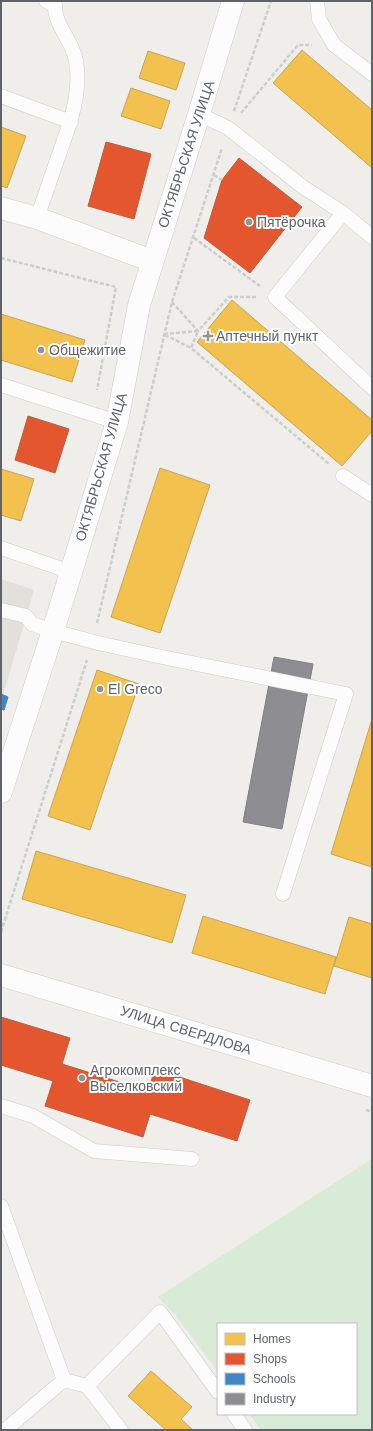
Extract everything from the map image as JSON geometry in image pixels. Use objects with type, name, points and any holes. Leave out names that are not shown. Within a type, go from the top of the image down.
[{"type":"street","name":"ОКТЯБРЬСКАЯ УЛИЦА","points":[[1,792],[53,631],[117,422],[139,305],[233,1]]},
{"type":"street","points":[[1,208],[37,218],[152,262]]},
{"type":"street","name":"УЛИЦА СВЕРДЛОВА","points":[[1,975],[372,1086]]},
{"type":"lane","points":[[37,218],[71,122],[76,91],[76,62],[74,51],[57,19],[55,5],[46,1]]},
{"type":"lane","points":[[317,1],[319,19],[334,45],[372,74]]},
{"type":"lane","points":[[1,96],[71,122]]},
{"type":"lane","points":[[199,114],[228,128],[303,187],[343,213],[372,237]]},
{"type":"lane","points":[[343,213],[275,297],[372,388]]},
{"type":"lane","points":[[1,385],[117,422]]},
{"type":"lane","points":[[343,476],[370,490]]},
{"type":"lane","points":[[1,548],[71,572]]},
{"type":"lane","points":[[1,610],[26,616],[32,624],[93,641],[162,657],[346,694],[283,894]]},
{"type":"lane","points":[[1,1106],[33,1116],[94,1151],[192,1159]]},
{"type":"lane","points":[[1,1206],[64,1380]]},
{"type":"lane","points":[[87,1386],[160,1312],[217,1391]]},
{"type":"lane","points":[[64,1380],[87,1386],[121,1430]]},
{"type":"lane","points":[[5,1430],[64,1380]]},
{"type":"lane","points":[[235,1415],[245,1430]]},
{"type":"path","points":[[1,932],[93,641],[172,302],[271,1]]},
{"type":"path","points":[[228,128],[298,45],[334,45]]},
{"type":"path","points":[[214,175],[222,180]]},
{"type":"path","points":[[194,238],[275,297]]},
{"type":"path","points":[[1,258],[116,287],[93,415]]},
{"type":"path","points":[[191,348],[198,332],[229,297],[275,297]]},
{"type":"path","points":[[172,302],[198,332]]},
{"type":"path","points":[[164,334],[198,332]]},
{"type":"path","points":[[164,334],[191,348],[343,476]]},
{"type":"shaded area","points":[[1,579],[34,590],[1,702]]},
{"type":"green space","points":[[372,1159],[372,1430],[261,1430],[250,1415],[357,1415],[357,1323],[217,1323],[217,1371],[176,1316],[158,1297]]},
{"type":"building: Homes","points":[[302,50],[372,110],[372,168],[273,83]]},
{"type":"building: Homes","points":[[148,51],[185,63],[176,90],[139,78]]},
{"type":"building: Homes","points":[[131,88],[170,101],[161,129],[121,116]]},
{"type":"building: Homes","points":[[1,127],[26,136],[7,188],[1,186]]},
{"type":"building: Homes","points":[[232,300],[372,420],[372,431],[342,466],[197,342]]},
{"type":"building: Homes","name":"Общежитие","points":[[1,314],[85,340],[72,382],[1,360]]},
{"type":"building: Homes","points":[[160,468],[210,485],[160,633],[111,617]]},
{"type":"building: Homes","points":[[1,469],[34,479],[21,521],[1,515]]},
{"type":"building: Homes","points":[[97,670],[139,684],[90,830],[48,816]]},
{"type":"building: Homes","points":[[372,719],[372,867],[331,854]]},
{"type":"building: Homes","points":[[36,851],[186,895],[172,943],[22,899]]},
{"type":"building: Homes","points":[[203,916],[336,957],[325,994],[192,953]]},
{"type":"building: Homes","points":[[349,917],[372,924],[372,978],[334,966]]},
{"type":"building: Homes","points":[[151,1371],[192,1407],[181,1419],[193,1430],[166,1430],[128,1396]]},
{"type":"building: Shops","points":[[106,142],[151,154],[134,219],[88,206]]},
{"type":"building: Shops","name":"Пятёрочка","points":[[239,158],[302,207],[250,273],[204,238],[222,180]]},
{"type":"building: Shops","points":[[28,416],[69,429],[55,473],[15,460]]},
{"type":"building: Shops","points":[[1,1017],[70,1038],[62,1064],[148,1091],[155,1069],[250,1100],[237,1141],[150,1114],[143,1137],[45,1106],[53,1081],[1,1065]]},
{"type":"building: Schools","points":[[1,694],[8,697],[4,710],[1,709]]},
{"type":"building: Industry","points":[[274,657],[313,664],[282,829],[243,822]]},
{"type":"place","name":"Пятёрочка","points":[[249,222]]},
{"type":"place","name":"Аптечный пункт","points":[[208,336]]},
{"type":"place","name":"Общежитие","points":[[41,350]]},
{"type":"place","name":"El Greco","points":[[100,689]]},
{"type":"place","name":"Агрокомплекс Выселковский","points":[[82,1078]]}]
